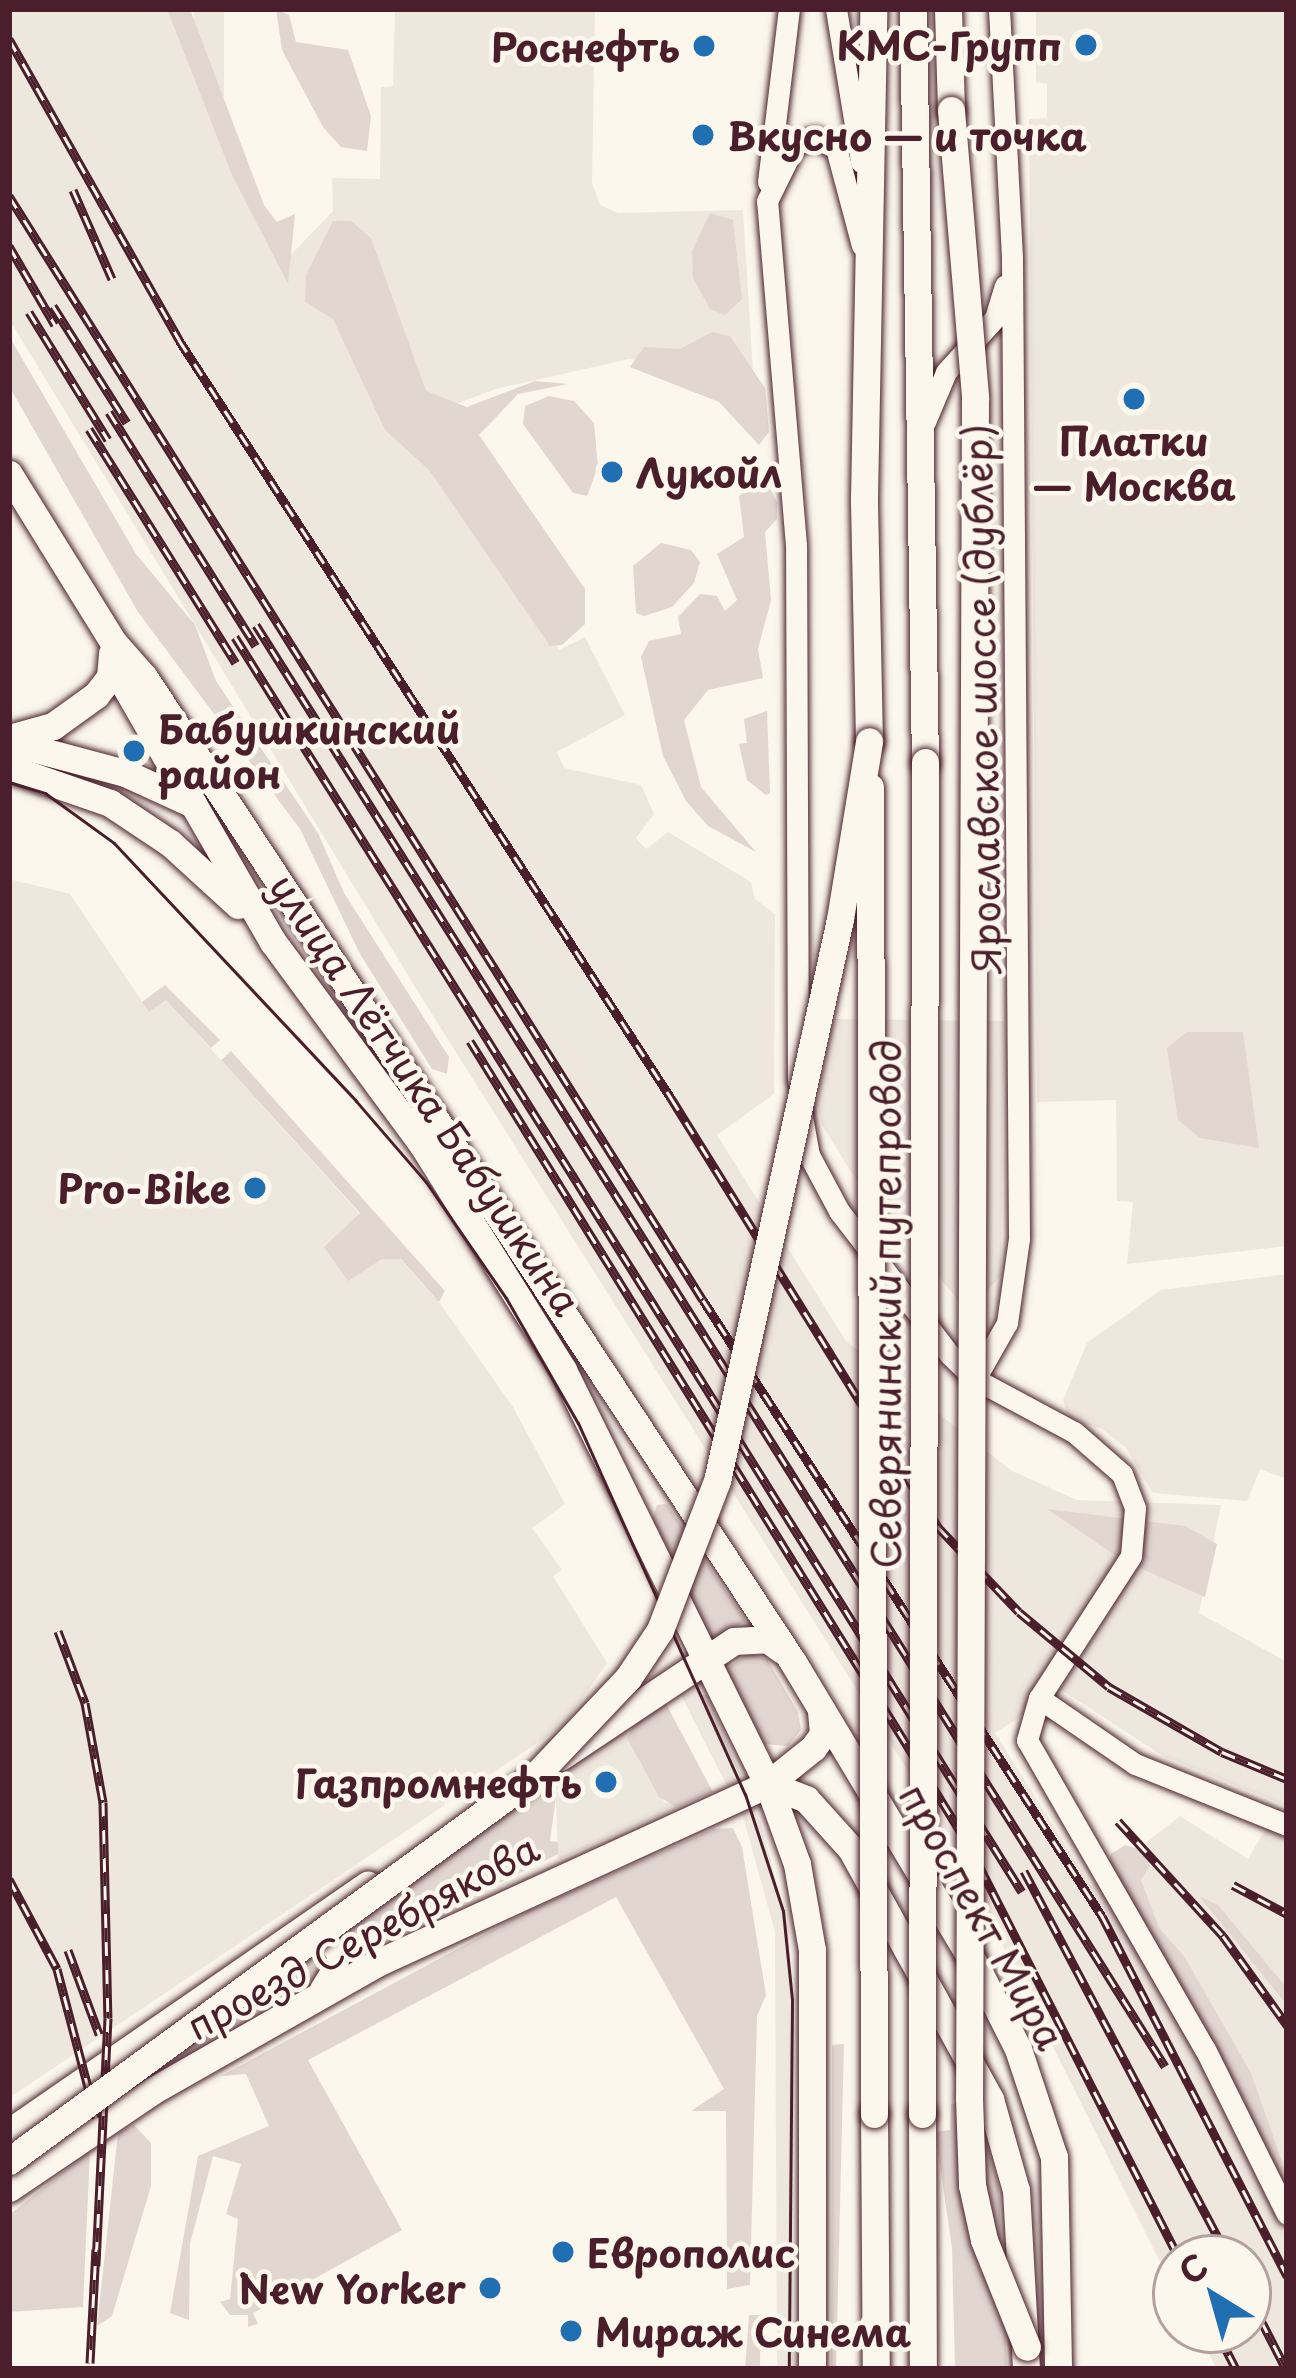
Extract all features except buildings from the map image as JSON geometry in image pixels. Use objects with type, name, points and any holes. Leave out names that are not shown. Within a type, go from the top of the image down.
[{"type":"main road","name":"Северянинский путепровод","points":[[873,9],[864,498],[876,2369]]},
{"type":"main road","name":"Северянинский путепровод","points":[[913,9],[920,440],[926,2369]]},
{"type":"main road","points":[[948,9],[951,110],[975,397],[972,2185],[1002,2298],[1042,2369]]},
{"type":"main road","name":"улица Лётчика Бабушкина","points":[[9,475],[113,643],[143,677],[256,856],[793,1662]]},
{"type":"main road","points":[[9,740],[53,726],[96,695],[110,677],[113,643]]},
{"type":"main road","name":"улица Лётчика Бабушкина","points":[[113,643],[125,686],[273,942],[422,1144],[563,1370],[705,1665],[768,1784],[797,1864],[812,1950],[812,2369]]},
{"type":"main road","points":[[9,740],[125,773],[191,803],[256,856]]},
{"type":"main road","points":[[9,2162],[536,1774],[628,1678],[660,1630],[717,1481],[840,919],[869,741]]},
{"type":"main road","points":[[9,768],[110,802],[186,857],[273,942]]},
{"type":"main road","name":"проезд Серебрякова","points":[[9,2132],[274,1946],[749,1636],[767,1639],[793,1662]]},
{"type":"main road","name":"проспект Мира","points":[[793,1662],[979,1972],[1050,2135],[1058,2369]]},
{"type":"main road","name":"проезд Серебрякова","points":[[9,2188],[124,2108],[377,1963],[768,1784],[813,1748],[823,1734],[821,1710]]},
{"type":"main road","points":[[768,1784],[806,1799],[850,1849],[990,2099],[1016,2190],[1026,2369]]},
{"type":"street","points":[[789,9],[766,201],[796,545],[801,1114],[809,1155],[839,1211],[985,1384],[1105,1455],[1135,1508],[1126,1571],[1039,1698],[1028,1740],[1032,1759],[1205,2049],[1287,2214]]},
{"type":"street","points":[[836,9],[870,214]]},
{"type":"street","name":"Ярославское шоссе (дублёр)","points":[[985,1384],[1007,1323],[1019,1239],[1012,257],[999,9]]},
{"type":"street","points":[[766,201],[795,144],[815,138],[836,148],[868,270]]},
{"type":"street","points":[[920,440],[946,372],[994,318],[1012,257]]},
{"type":"street","points":[[1039,1698],[1135,1765],[1287,1825]]},
{"type":"street","points":[[274,1946],[312,1933],[339,1958],[327,1984],[277,2023]]},
{"type":"shaded area","points":[[9,9],[183,9],[280,266],[333,211],[332,178],[380,179],[381,87],[393,86],[395,9],[595,9],[592,183],[600,205],[618,213],[743,210],[753,372],[629,359],[496,389],[437,411],[559,650],[585,637],[625,715],[557,752],[564,768],[641,785],[654,814],[636,838],[646,849],[668,832],[751,882],[755,899],[775,914],[774,1094],[717,1135],[846,1341],[1012,1471],[1077,1500],[1221,1505],[1199,1613],[1287,1662],[1287,1806],[1163,1756],[1062,1690],[995,1733],[1091,1886],[1180,1816],[1248,1859],[1266,1828],[1287,1837],[1287,2369],[1217,2369],[1209,2354],[1272,2354],[1272,2234],[1152,2234],[1152,2246],[944,1828],[420,995],[9,319]]},
{"type":"shaded area","points":[[167,9],[190,9],[264,205],[277,222],[295,214],[288,284],[232,175]]},
{"type":"shaded area","points":[[194,9],[224,9],[224,229],[194,229]]},
{"type":"shaded area","points":[[276,9],[289,15],[296,42],[348,50],[371,116],[367,151],[341,147],[323,127],[282,50]]},
{"type":"shaded area","points":[[1036,9],[1287,9],[1287,1246],[1127,1264],[1133,1202],[1117,1201],[1116,1100],[1037,1102],[1029,119],[1047,118],[1047,84],[1036,82]]},
{"type":"shaded area","points":[[710,213],[733,220],[742,299],[725,315],[710,309],[693,278],[692,251]]},
{"type":"shaded area","points":[[333,221],[351,221],[371,238],[426,391],[467,407],[535,381],[568,384],[518,394],[479,435],[585,589],[585,624],[562,645],[550,646],[429,470],[385,430],[333,319],[305,302],[306,275]]},
{"type":"shaded area","points":[[712,332],[730,336],[765,388],[769,432],[759,445],[719,402],[630,367],[644,347],[680,349]]},
{"type":"shaded area","points":[[9,336],[136,554],[195,625],[216,681],[318,833],[344,893],[449,1057],[447,1074],[432,1069],[360,954],[300,829],[138,612],[9,386]]},
{"type":"shaded area","points":[[549,396],[574,401],[594,423],[598,467],[587,496],[573,493],[523,424],[525,406]]},
{"type":"shaded area","points":[[752,486],[769,487],[777,502],[777,519],[765,532],[771,600],[758,649],[763,678],[708,690],[684,720],[701,787],[756,852],[708,826],[686,801],[663,756],[641,657],[649,641],[681,634],[678,617],[700,594],[717,596],[725,611],[737,600],[717,554],[744,537],[739,496]]},
{"type":"shaded area","points":[[661,543],[691,550],[700,562],[694,583],[672,607],[644,616],[636,613],[633,566]]},
{"type":"shaded area","points":[[767,711],[770,793],[766,795],[747,780],[739,744],[747,743],[744,719]]},
{"type":"shaded area","points":[[9,879],[70,894],[149,1012],[166,999],[439,1302],[513,1407],[565,1504],[532,1528],[562,1570],[553,1576],[607,1663],[564,1725],[9,2098]]},
{"type":"shaded area","points":[[165,985],[220,1040],[211,1048],[166,1000],[149,1012],[142,1002]]},
{"type":"shaded area","points":[[834,1019],[1004,1021],[1001,1275],[969,1313],[851,1172],[822,1125],[817,1102]]},
{"type":"shaded area","points":[[1187,1032],[1243,1032],[1259,1148],[1200,1138],[1178,1120],[1167,1048]]},
{"type":"shaded area","points":[[231,1051],[445,1291],[439,1302],[401,1259],[382,1259],[348,1281],[324,1247],[360,1213],[221,1060]]},
{"type":"shaded area","points":[[1287,1274],[1287,1479],[1260,1469],[1247,1501],[1153,1493],[1126,1448],[1101,1428],[1069,1421],[1063,1400],[1087,1343],[1161,1290]]},
{"type":"shaded area","points":[[667,1504],[746,1621],[712,1640],[652,1521],[657,1505]]},
{"type":"shaded area","points":[[1047,1509],[1185,1526],[1217,1544],[1205,1597],[1122,1560]]},
{"type":"shaded area","points":[[748,1653],[767,1659],[798,1712],[801,1730],[788,1746],[763,1744],[726,1669]]},
{"type":"shaded area","points":[[696,1687],[761,1824],[789,1930],[794,2369],[777,2369],[775,1932],[744,1820],[681,1695]]},
{"type":"shaded area","points":[[699,1694],[707,1695],[741,1775],[739,1774]]},
{"type":"shaded area","points":[[665,1702],[713,1792],[676,1807],[659,1797],[627,1738],[636,1720]]},
{"type":"shaded area","points":[[636,1720],[627,1733],[641,1765],[664,1802],[683,1805],[558,1860],[556,1797],[540,1783]]},
{"type":"shaded area","points":[[540,1783],[556,1797],[550,1841],[558,1842],[558,1854],[357,1952],[342,1930]]},
{"type":"shaded area","points":[[733,1828],[742,1847],[766,1995],[757,2016],[750,2285],[727,2289],[726,2111],[691,2111],[724,2089],[616,1897],[308,2060],[402,2230],[253,2313],[258,2324],[248,2327],[248,2315],[230,2315],[220,2302],[230,2299],[238,2219],[226,2214],[241,2164],[213,2156],[190,2244],[189,2320],[170,2313],[198,2156],[269,2126],[246,2074],[221,2076],[528,1911],[713,1829]]},
{"type":"shaded area","points":[[1125,1845],[1142,1850],[1150,1865],[1141,1880],[1159,1928],[1184,1956],[1251,2073],[1287,2176],[1287,2212],[1244,2101],[1107,1871],[1111,1854]]},
{"type":"shaded area","points":[[1199,1896],[1218,1905],[1287,1988],[1287,2005]]},
{"type":"shaded area","points":[[294,1945],[328,1951],[322,1981],[119,2094]]},
{"type":"shaded area","points":[[844,2044],[836,2369],[831,2369],[832,2045]]},
{"type":"shaded area","points":[[976,2101],[999,2189],[1007,2369],[955,2369],[952,2248],[935,2132],[950,2130],[951,2104]]},
{"type":"shaded area","points":[[134,2125],[151,2143],[151,2186],[112,2316],[97,2326],[118,2133]]},
{"type":"shaded area","points":[[90,2151],[83,2307],[9,2312],[9,2215]]},
{"type":"shaded area","points":[[749,2315],[761,2315],[760,2369],[745,2369]]},
{"type":"tram line","points":[[9,782],[45,793],[114,843],[356,1101],[426,1182],[506,1298],[578,1423],[745,1794],[783,1911],[792,1999],[789,2369]]},
{"type":"railway","points":[[9,39],[179,340],[671,1098],[938,1527],[1019,1612],[1109,1687],[1222,1752],[1287,1779]]},
{"type":"railway","points":[[73,190],[112,279]]},
{"type":"railway","points":[[9,196],[703,1300],[1102,1916],[1287,2276]]},
{"type":"railway","points":[[9,246],[55,325]]},
{"type":"railway","points":[[53,306],[127,423]]},
{"type":"railway","points":[[29,312],[108,440]]},
{"type":"railway","points":[[109,412],[256,646]]},
{"type":"railway","points":[[89,429],[236,663]]},
{"type":"railway","points":[[256,625],[1165,2066]]},
{"type":"railway","points":[[235,637],[1022,1892]]},
{"type":"railway","points":[[470,1041],[967,1842],[1167,2234]]},
{"type":"railway","points":[[58,1631],[85,1703],[103,1802],[108,2018],[96,2266]]},
{"type":"railway","points":[[1118,1821],[1223,1936],[1287,2025]]},
{"type":"railway","points":[[1024,1871],[1216,2234]]},
{"type":"railway","points":[[9,1879],[57,1969],[96,2118]]},
{"type":"railway","points":[[1233,1885],[1287,1914]]},
{"type":"railway","points":[[68,1950],[99,2034]]},
{"type":"railway","points":[[90,2363],[96,2249]]},
{"type":"railway","points":[[1272,2342],[1286,2369]]},
{"type":"railway","points":[[1228,2354],[1236,2369]]},
{"type":"place","name":"КМС-Групп","points":[[1086,45]]},
{"type":"place","name":"Роснефть","points":[[704,46]]},
{"type":"place","name":"Вкусно — и точка","points":[[703,135]]},
{"type":"place","name":"Платки — Москва","points":[[1134,399]]},
{"type":"place","name":"Лукойл","points":[[612,472]]},
{"type":"place","name":"Бабушкинский район","points":[[134,751]]},
{"type":"place","name":"Pro-Bike","points":[[255,1188]]},
{"type":"place","name":"Газпромнефть","points":[[606,1782]]},
{"type":"place","name":"Европолис","points":[[563,2252]]},
{"type":"place","name":"New Yorker","points":[[490,2288]]},
{"type":"place","name":"Мираж Синема","points":[[571,2331]]}]
